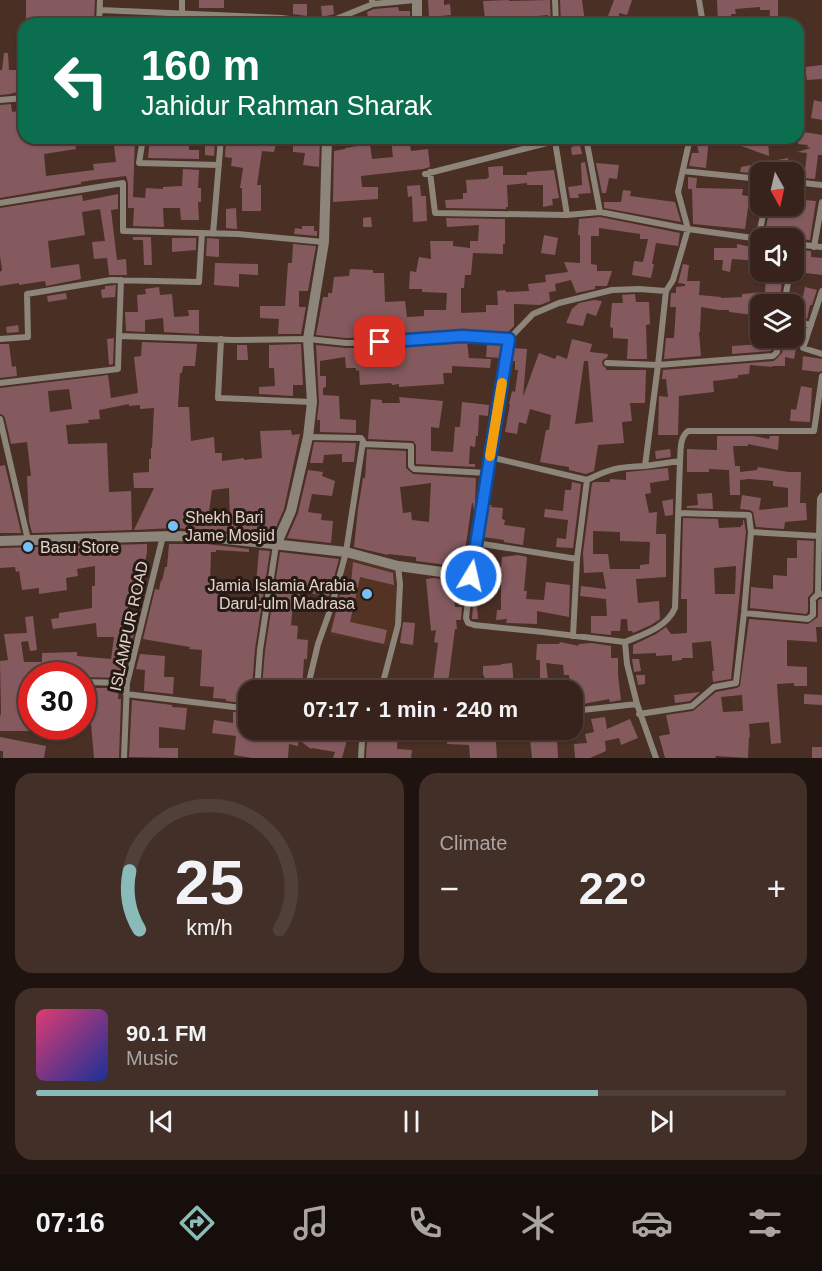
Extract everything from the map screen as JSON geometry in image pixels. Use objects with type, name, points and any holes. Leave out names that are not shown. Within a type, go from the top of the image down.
[{"type":"street","points":[[99,18],[100,0]]},
{"type":"street","points":[[182,0],[182,13]]},
{"type":"street","points":[[338,18],[372,2],[416,0],[417,18]]},
{"type":"street","points":[[555,0],[556,18]]},
{"type":"street","points":[[699,0],[702,18]]},
{"type":"street","points":[[100,10],[282,18]]},
{"type":"street","points":[[0,100],[18,99]]},
{"type":"street","points":[[142,144],[139,163],[219,165]]},
{"type":"street","points":[[213,234],[221,144]]},
{"type":"street","points":[[258,680],[276,545],[291,511],[308,437],[312,402],[308,339],[324,242],[327,144]]},
{"type":"street","points":[[543,144],[428,173],[435,213],[567,215],[600,212],[687,229],[750,238]]},
{"type":"street","points":[[555,144],[567,215]]},
{"type":"street","points":[[587,144],[600,212]]},
{"type":"street","points":[[645,466],[666,291],[673,280],[687,229],[678,192],[689,144]]},
{"type":"street","points":[[683,171],[750,178]]},
{"type":"street","points":[[0,203],[123,183],[123,231],[238,234],[324,242]]},
{"type":"street","points":[[804,183],[822,185]]},
{"type":"street","points":[[818,247],[822,202]]},
{"type":"street","points":[[0,339],[28,337],[27,294],[111,280],[199,282],[202,234]]},
{"type":"street","points":[[0,383],[118,369],[121,280]]},
{"type":"street","points":[[666,291],[612,290],[559,303],[533,314],[509,339],[471,576],[466,618],[468,623],[625,642],[659,626],[671,616],[675,608],[680,461],[684,434],[688,431],[822,432]]},
{"type":"street","points":[[822,291],[802,348],[822,354]]},
{"type":"street","points":[[804,324],[810,325]]},
{"type":"street","points":[[119,336],[308,339],[346,343],[397,342],[462,336],[509,339]]},
{"type":"street","points":[[220,339],[218,398],[312,402]]},
{"type":"street","points":[[607,363],[658,365],[773,356],[778,348]]},
{"type":"street","points":[[814,431],[822,376]]},
{"type":"street","points":[[0,418],[28,540]]},
{"type":"street","points":[[308,437],[361,438],[363,444],[346,552],[309,680]]},
{"type":"street","points":[[363,444],[411,446],[411,466],[414,469],[487,473]]},
{"type":"street","points":[[490,457],[587,480],[618,467],[680,461]]},
{"type":"street","points":[[573,636],[577,559],[587,480]]},
{"type":"street","points":[[744,614],[808,619],[813,615],[813,599],[820,594],[819,536],[822,496]]},
{"type":"street","points":[[639,714],[692,706],[713,687],[735,684],[751,532],[749,515],[678,513]]},
{"type":"street","points":[[751,532],[819,536]]},
{"type":"street","points":[[0,541],[163,536],[208,537],[346,552],[398,566],[471,576]]},
{"type":"street","name":"ISLAMPUR ROAD","points":[[124,758],[127,683],[163,536]]},
{"type":"street","points":[[476,543],[577,559]]},
{"type":"street","points":[[384,680],[398,625],[400,584],[398,566]]},
{"type":"street","points":[[625,642],[627,664],[639,714],[656,758]]},
{"type":"street","points":[[96,682],[127,683]]},
{"type":"street","points":[[126,694],[238,706]]},
{"type":"street","points":[[583,710],[637,704]]},
{"type":"street","points":[[361,758],[362,740]]},
{"type":"shaded area","name":"Jamia Islamia Arabia Darul-ulm Madrasa","points":[[347,557],[397,570],[395,618],[389,646],[329,635]]},
{"type":"building","points":[[26,0],[95,0],[94,18],[26,18]]},
{"type":"building","points":[[199,0],[224,0],[224,8],[199,8]]},
{"type":"building","points":[[428,0],[444,0],[444,5],[450,4],[451,15],[429,17]]},
{"type":"building","points":[[550,0],[551,18],[548,15],[485,18],[483,1]]},
{"type":"building","points":[[560,0],[582,0],[584,18],[561,18]]},
{"type":"building","points":[[614,0],[632,0],[627,15],[619,13],[619,18],[607,18]]},
{"type":"building","points":[[717,0],[778,0],[778,18],[769,18],[770,10],[760,10],[760,7],[735,9],[736,14],[731,14],[731,18],[718,18]]},
{"type":"building","points":[[293,4],[307,4],[307,16],[293,14]]},
{"type":"building","points":[[333,5],[334,14],[322,17],[321,6]]},
{"type":"building","points":[[398,7],[399,11],[410,11],[410,18],[368,18],[367,12],[374,9]]},
{"type":"building","points":[[4,53],[8,53],[9,70],[18,70],[18,92],[0,95],[0,70],[2,70]]},
{"type":"building","points":[[822,65],[822,79],[807,80],[805,67]]},
{"type":"building","points":[[814,100],[822,102],[822,120],[811,118]]},
{"type":"building","points":[[11,104],[12,112],[18,111],[18,144],[76,144],[76,149],[44,154],[46,176],[94,170],[93,164],[116,162],[114,144],[135,144],[133,197],[145,198],[146,188],[163,189],[163,187],[182,186],[183,169],[199,170],[198,188],[201,188],[201,202],[198,202],[199,220],[181,220],[180,208],[163,208],[164,227],[133,226],[134,208],[128,208],[126,176],[81,182],[81,184],[0,198],[0,105]]},
{"type":"building","points":[[804,132],[822,135],[822,155],[818,155],[815,179],[804,178],[807,153],[797,152],[811,148],[807,147],[808,145],[798,144],[804,144]]},
{"type":"building","points":[[149,144],[189,145],[189,150],[199,150],[199,159],[148,158]]},
{"type":"building","points":[[205,144],[215,144],[214,156],[205,155]]},
{"type":"building","points":[[226,144],[276,144],[274,152],[262,151],[257,185],[261,185],[261,211],[242,211],[242,188],[240,188],[243,168],[231,166],[232,158],[225,157]]},
{"type":"building","points":[[276,144],[320,144],[319,167],[303,165],[305,153],[293,152],[293,146]]},
{"type":"building","points":[[370,144],[372,159],[393,157],[391,144],[410,144],[411,151],[428,149],[430,167],[361,176],[362,187],[378,187],[378,199],[333,202],[334,151]]},
{"type":"building","points":[[697,144],[708,144],[706,168],[689,166],[692,153],[699,153]]},
{"type":"building","points":[[736,144],[768,144],[769,156]]},
{"type":"building","points":[[580,145],[582,154],[572,155],[571,147]]},
{"type":"building","points":[[788,158],[789,162],[767,162]]},
{"type":"building","points":[[585,162],[591,193],[578,194],[579,198],[570,198],[568,187],[582,185],[581,163]]},
{"type":"building","points":[[596,163],[619,165],[617,179],[609,178],[606,193],[602,193]]},
{"type":"building","points":[[750,165],[750,173],[740,172],[741,167]]},
{"type":"building","points":[[503,166],[503,175],[527,175],[527,172],[554,170],[559,198],[552,199],[553,205],[543,207],[543,185],[527,185],[527,183],[507,185],[508,207],[506,209],[446,208],[445,200],[463,199],[463,193],[467,193],[466,180],[486,179],[489,177],[488,167]]},
{"type":"building","points":[[688,177],[697,178],[696,188],[743,189],[742,195],[750,196],[745,229],[693,224],[692,189],[688,189]]},
{"type":"building","points":[[420,185],[421,196],[426,196],[427,221],[413,222],[412,196],[408,197],[407,186]]},
{"type":"building","points":[[623,190],[631,191],[630,196],[675,202],[681,222],[604,208],[604,202],[621,202]]},
{"type":"building","points":[[118,194],[118,209],[111,210],[117,260],[126,259],[127,275],[109,275],[107,258],[94,259],[92,242],[105,241],[100,209],[82,212],[85,235],[48,241],[51,268],[79,264],[81,279],[46,286],[45,281],[0,286],[2,270],[0,208],[82,195],[83,201]]},
{"type":"building","points":[[804,200],[816,201],[810,240],[804,240],[804,228],[766,228],[768,216],[804,216]]},
{"type":"building","points":[[236,208],[237,229],[226,228],[226,209]]},
{"type":"building","points":[[371,217],[372,227],[363,227],[363,218]]},
{"type":"building","points":[[600,217],[680,233],[678,246],[656,243],[651,278],[632,275],[634,261],[643,262],[648,239],[640,239],[640,234],[599,228],[599,236],[591,236],[591,264],[597,265],[597,271],[612,271],[607,286],[595,286],[595,289],[576,293],[571,280],[555,284],[556,291],[549,292],[550,301],[540,305],[514,304],[514,326],[504,333],[462,331],[397,337],[346,338],[316,335],[323,297],[328,297],[328,293],[332,293],[334,277],[349,276],[350,269],[384,273],[385,302],[405,301],[407,317],[424,316],[424,310],[446,310],[447,293],[409,289],[410,271],[416,272],[419,257],[431,259],[430,241],[453,241],[453,246],[470,248],[470,241],[478,241],[479,225],[447,227],[446,218],[505,219],[503,254],[473,253],[471,275],[465,275],[464,288],[461,288],[461,313],[486,312],[486,305],[498,305],[497,291],[529,291],[528,284],[546,282],[545,275],[568,272],[564,262],[580,263],[579,219]]},
{"type":"building","points":[[302,226],[314,226],[317,236],[294,234],[295,228],[302,229]]},
{"type":"building","points":[[544,235],[558,238],[555,255],[541,253]]},
{"type":"building","points":[[133,237],[151,237],[152,265],[144,265],[143,240],[133,240]]},
{"type":"building","points":[[172,238],[196,238],[196,250],[172,252]]},
{"type":"building","points":[[207,238],[219,239],[219,257],[206,256]]},
{"type":"building","points":[[293,244],[316,246],[308,291],[299,291],[299,307],[306,307],[301,334],[278,334],[279,319],[260,318],[260,306],[285,306],[288,263],[292,263]]},
{"type":"building","points":[[737,244],[750,247],[750,260],[732,259],[730,272],[722,270],[723,260],[714,260],[714,248],[737,248]]},
{"type":"building","points":[[804,250],[811,251],[811,257],[822,258],[822,275],[804,273]]},
{"type":"building","points":[[215,263],[258,264],[258,275],[239,274],[239,287],[214,285]]},
{"type":"building","points":[[683,264],[689,265],[687,281],[700,281],[699,295],[721,298],[742,297],[742,294],[765,292],[766,282],[782,282],[780,294],[750,294],[750,315],[701,307],[699,332],[701,356],[664,359],[666,338],[674,338],[676,307],[670,307],[671,293],[676,293],[676,287],[685,286],[685,284],[678,283]]},
{"type":"building","points":[[116,285],[115,297],[102,298],[101,290],[105,289],[105,286]]},
{"type":"building","points":[[159,287],[160,295],[172,294],[174,317],[189,316],[188,310],[199,310],[199,334],[164,332],[163,318],[145,320],[145,332],[126,331],[125,312],[138,312],[137,295],[146,294],[145,289]]},
{"type":"building","points":[[805,287],[817,290],[807,319],[804,318]]},
{"type":"building","points":[[66,293],[67,299],[48,302],[47,296]]},
{"type":"building","points":[[635,294],[636,302],[649,302],[650,324],[646,325],[647,359],[627,359],[628,339],[613,338],[613,328],[610,327],[612,303],[623,303],[622,295]]},
{"type":"building","points":[[602,301],[596,316],[587,313],[583,326],[566,323],[572,309],[579,303]]},
{"type":"building","points":[[18,325],[19,332],[7,333],[6,327]]},
{"type":"building","points":[[114,338],[113,364],[109,365],[107,339]]},
{"type":"building","points":[[572,339],[592,344],[590,352],[608,354],[602,362],[606,370],[646,370],[645,403],[630,403],[632,421],[622,422],[624,443],[598,445],[594,471],[586,474],[569,470],[569,467],[540,462],[551,415],[530,409],[526,424],[519,422],[517,434],[505,432],[509,404],[512,391],[515,392],[518,370],[515,370],[515,361],[511,361],[513,348],[527,349],[523,397],[539,353],[555,359],[557,355],[567,359]],"holes":[[[584,361],[588,361],[593,422],[575,424]]]},
{"type":"building","points":[[142,342],[197,344],[195,366],[183,366],[182,373],[180,373],[178,407],[189,407],[191,441],[214,437],[215,453],[222,453],[222,461],[262,458],[260,431],[291,430],[292,435],[300,434],[284,509],[272,536],[264,536],[263,529],[247,531],[247,534],[173,528],[134,530],[154,488],[134,488],[133,473],[149,472],[154,408],[140,409],[140,405],[129,406],[129,404],[99,410],[100,419],[88,420],[89,423],[66,425],[68,444],[107,443],[109,492],[131,491],[132,530],[32,533],[29,521],[27,476],[31,476],[27,442],[11,444],[5,418],[0,414],[0,388],[108,375],[111,398],[138,393],[134,357],[141,356]],"holes":[[[69,389],[72,409],[50,412],[48,391]],[[229,488],[230,520],[208,519],[212,490]]]},
{"type":"building","points":[[467,342],[469,358],[491,359],[490,368],[452,366],[452,373],[443,373],[444,384],[399,387],[399,384],[392,385],[391,383],[360,385],[359,370],[346,368],[345,357],[320,361],[320,376],[326,376],[323,395],[339,396],[340,419],[356,420],[356,433],[320,432],[320,420],[317,420],[319,402],[316,345],[346,348],[397,347]]},
{"type":"building","points":[[487,343],[503,344],[501,358],[486,357]]},
{"type":"building","points":[[0,344],[9,344],[12,367],[16,366],[17,376],[0,378]]},
{"type":"building","points":[[301,344],[303,385],[293,385],[293,396],[259,394],[259,387],[275,386],[274,368],[269,368],[269,345]]},
{"type":"building","points":[[237,345],[247,345],[248,360],[237,360]]},
{"type":"building","points":[[750,345],[750,348],[772,348],[771,351],[732,354],[732,346]]},
{"type":"building","points":[[783,348],[796,348],[794,359],[785,357],[785,366],[750,365],[749,374],[738,375],[738,378],[713,381],[714,392],[679,396],[678,435],[658,435],[659,396],[668,397],[666,379],[662,379],[663,370],[774,361],[782,353]]},
{"type":"building","points":[[803,356],[822,359],[822,371],[802,370]]},
{"type":"building","points":[[801,386],[812,388],[810,422],[790,421],[791,409],[796,410]]},
{"type":"building","points":[[399,397],[443,401],[439,428],[431,427],[431,451],[453,452],[455,427],[460,427],[462,402],[489,405],[488,416],[479,415],[475,447],[470,446],[469,464],[475,464],[475,467],[416,464],[416,445],[413,441],[368,439],[371,399],[382,400],[382,403],[400,403]]},
{"type":"building","points":[[717,436],[753,436],[769,439],[770,436],[779,436],[778,450],[748,444],[748,446],[733,446],[735,466],[740,466],[740,472],[757,470],[758,467],[801,472],[800,503],[806,503],[807,520],[785,522],[784,529],[756,527],[753,512],[740,509],[742,495],[761,498],[759,510],[788,507],[788,488],[773,486],[773,481],[740,480],[740,495],[730,495],[729,470],[709,469],[709,472],[687,472],[687,449],[717,450]]},
{"type":"building","points":[[314,442],[356,443],[354,462],[342,462],[342,454],[324,455],[323,463],[310,463]]},
{"type":"building","points":[[367,449],[406,451],[406,468],[413,474],[476,478],[475,518],[472,503],[464,558],[448,556],[447,565],[416,561],[416,557],[388,555],[354,547],[358,509],[363,478],[365,478]],"holes":[[[431,483],[429,522],[412,520],[411,512],[403,513],[400,487]]]},
{"type":"building","points":[[670,449],[671,457],[656,459],[655,451]]},
{"type":"building","points":[[5,465],[21,533],[0,533],[0,466]]},
{"type":"building","points":[[668,468],[669,480],[650,483],[651,493],[645,494],[649,513],[657,512],[656,534],[666,534],[666,577],[636,579],[638,603],[659,601],[660,619],[633,633],[628,631],[627,619],[621,619],[620,631],[611,631],[611,635],[591,633],[591,616],[607,616],[606,599],[580,596],[581,586],[606,589],[603,572],[584,573],[583,553],[592,483],[610,482],[610,479],[626,480],[626,472]],"holes":[[[593,531],[620,532],[620,541],[650,542],[649,564],[640,565],[640,569],[610,569],[608,554],[593,554]]]},
{"type":"building","points":[[308,470],[323,472],[322,476],[335,481],[332,496],[312,494],[308,512],[322,514],[321,520],[333,521],[331,543],[287,538],[298,513]]},
{"type":"building","points":[[572,482],[581,484],[573,548],[556,547],[557,538],[566,539],[568,520],[544,517],[545,509],[563,511],[565,490],[571,490]]},
{"type":"building","points":[[712,493],[713,509],[687,508],[687,506],[698,505],[697,494]]},
{"type":"building","points":[[673,499],[673,515],[665,516],[662,501]]},
{"type":"building","points":[[488,505],[503,508],[504,525],[525,528],[523,545],[483,537]]},
{"type":"building","points":[[683,518],[718,519],[719,528],[741,527],[744,520],[746,532],[731,679],[713,682],[711,641],[692,643],[693,658],[682,658],[682,660],[672,661],[672,655],[656,656],[656,653],[633,654],[633,645],[666,627],[671,634],[687,633],[687,599],[681,599]],"holes":[[[736,566],[735,594],[715,594],[714,568]]]},
{"type":"building","points":[[797,540],[814,541],[813,592],[808,597],[808,612],[806,614],[750,608],[751,587],[773,589],[773,575],[787,576],[787,558],[797,558]]},
{"type":"building","points":[[147,544],[143,568],[142,587],[145,588],[142,601],[128,599],[128,619],[137,621],[133,638],[128,637],[128,644],[124,643],[122,659],[127,660],[123,678],[96,677],[96,662],[42,662],[42,653],[77,652],[77,656],[111,659],[114,637],[97,637],[96,623],[53,629],[51,619],[59,618],[59,613],[92,608],[95,566],[77,569],[78,576],[66,578],[67,590],[39,594],[39,588],[22,590],[19,571],[16,572],[15,567],[0,568],[0,548]]},
{"type":"building","points":[[169,544],[207,544],[249,549],[249,552],[216,550],[216,552],[211,552],[210,582],[221,584],[217,610],[254,612],[257,592],[253,591],[254,583],[256,584],[259,550],[270,551],[253,680],[238,680],[238,702],[213,698],[214,687],[200,686],[202,650],[143,639],[155,589],[159,590],[165,567],[167,567]]},
{"type":"building","points":[[280,552],[339,559],[329,596],[300,592],[298,606],[293,605],[291,625],[298,626],[297,639],[308,640],[303,680],[263,680]]},
{"type":"building","points":[[518,555],[527,557],[524,591],[527,591],[526,599],[544,600],[546,582],[570,585],[569,617],[537,611],[537,624],[506,623],[507,619],[496,620],[497,610],[501,610],[501,585],[499,585],[502,557]]},
{"type":"building","points":[[353,562],[393,573],[394,585],[360,577],[350,622],[387,630],[384,644],[331,632],[340,595],[350,595]]},
{"type":"building","points":[[426,579],[452,581],[455,607],[462,607],[461,620],[456,620],[457,629],[455,629],[448,680],[433,680],[438,643],[434,642],[436,630],[431,631]]},
{"type":"building","points":[[822,599],[822,627],[816,627],[817,642],[787,640],[787,666],[807,667],[807,686],[794,686],[794,683],[777,684],[781,743],[771,744],[769,722],[749,724],[748,758],[715,756],[716,758],[665,758],[659,736],[670,734],[666,715],[693,711],[716,692],[740,686],[749,619],[808,624],[818,617],[818,601]],"holes":[[[742,695],[743,711],[723,712],[721,697]]]},
{"type":"building","points":[[473,606],[477,606],[478,619],[472,619]]},
{"type":"building","points":[[33,616],[37,650],[30,651],[28,641],[21,642],[24,662],[18,662],[18,731],[0,731],[0,661],[8,660],[4,634],[27,633],[25,617]]},
{"type":"building","points":[[403,622],[415,623],[413,645],[400,643]]},
{"type":"building","points":[[560,642],[579,646],[578,644],[592,643],[611,646],[611,658],[618,658],[621,700],[610,702],[609,699],[583,704],[583,680],[570,680],[569,675],[564,675],[563,665],[546,663],[548,680],[540,680],[540,660],[536,660],[537,644],[559,644]]},
{"type":"building","points":[[140,654],[165,656],[164,677],[174,677],[173,694],[144,691],[145,670],[136,669]]},
{"type":"building","points":[[632,659],[639,659],[641,671],[634,672]]},
{"type":"building","points":[[512,663],[513,680],[484,680],[483,666]]},
{"type":"building","points":[[636,675],[645,675],[645,684],[638,685]]},
{"type":"building","points":[[96,688],[119,688],[118,699],[121,699],[119,758],[94,758],[92,740],[96,740]]},
{"type":"building","points":[[700,692],[690,701],[675,703],[674,695]]},
{"type":"building","points":[[804,694],[822,695],[822,705],[804,704]]},
{"type":"building","points":[[132,700],[187,708],[185,730],[159,727],[159,748],[178,748],[178,758],[129,757]]},
{"type":"building","points":[[233,712],[238,712],[238,740],[299,740],[298,746],[289,744],[288,758],[252,758],[234,755],[236,736],[212,733],[214,720],[233,723]]},
{"type":"building","points":[[605,717],[607,729],[630,719],[638,738],[621,745],[619,738],[605,741],[606,751],[590,758],[575,758],[574,744],[587,743],[585,734],[594,732],[591,719]]},
{"type":"building","points":[[0,737],[46,746],[44,758],[3,758],[3,751],[0,751]]},
{"type":"building","points":[[299,740],[347,740],[342,758],[333,758],[335,752],[311,749]]},
{"type":"building","points":[[397,740],[397,749],[412,750],[411,758],[366,758],[367,741]]},
{"type":"building","points":[[447,740],[496,740],[497,758],[470,758],[469,745],[447,744]]},
{"type":"building","points":[[530,740],[557,740],[558,758],[532,758]]},
{"type":"building","points":[[812,747],[822,747],[822,758],[812,758]]},
{"type":"slow traffic","points":[[490,456],[502,383]]},
{"type":"place","name":"Shekh Bari Jame Mosjid","points":[[173,526]]},
{"type":"place","name":"Basu Store","points":[[28,547]]},
{"type":"place","name":"Jamia Islamia Arabia Darul-ulm Madrasa","points":[[367,594]]},
{"type":"route","points":[[380,342],[462,336],[509,339],[471,576]]}]
